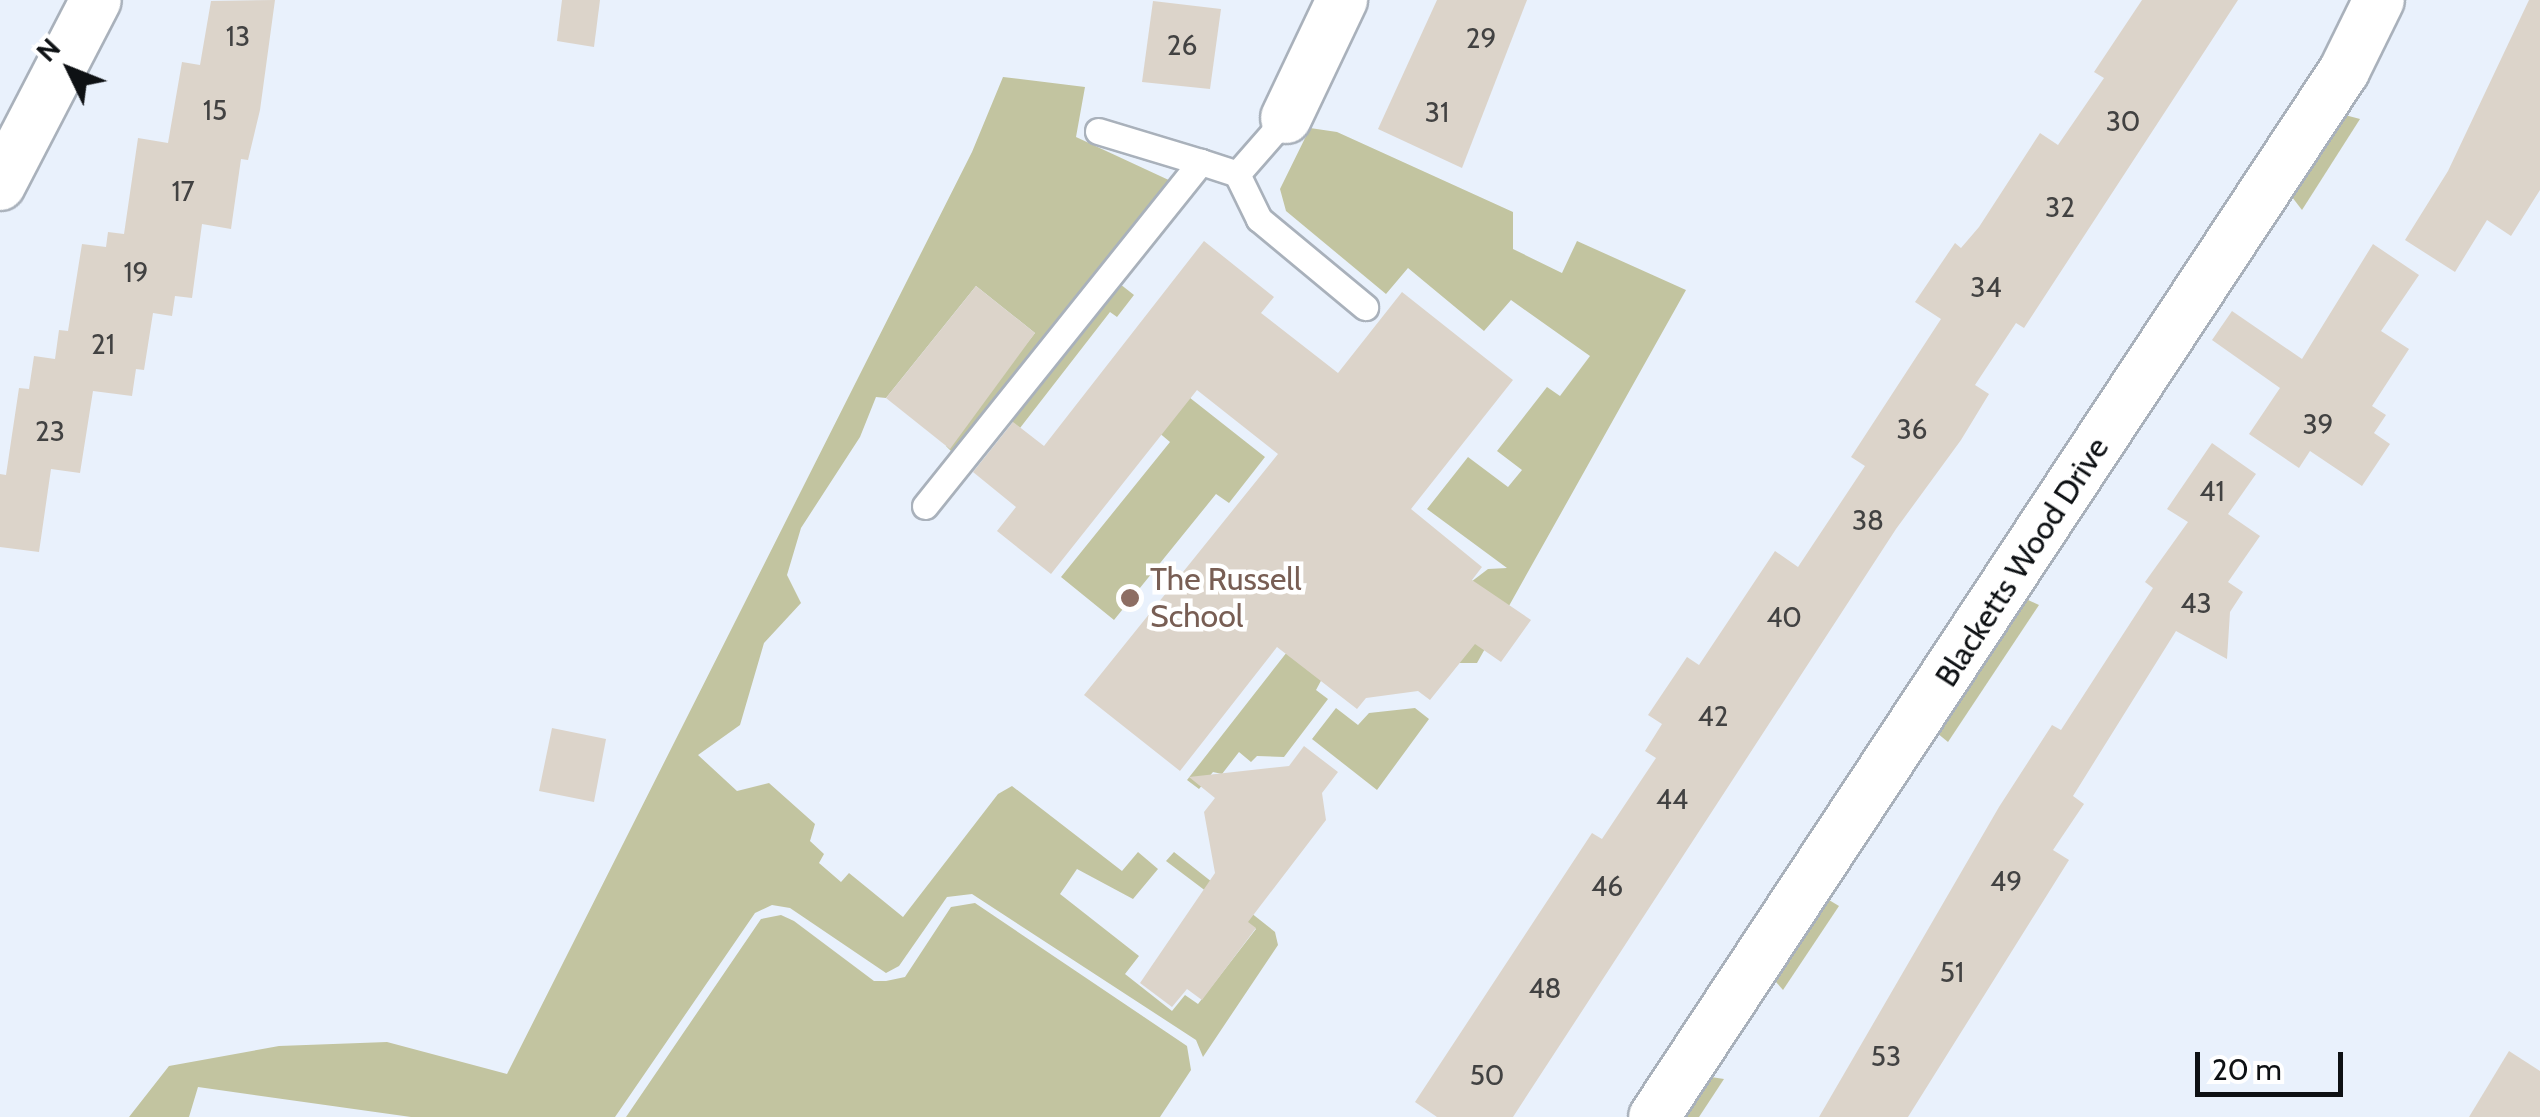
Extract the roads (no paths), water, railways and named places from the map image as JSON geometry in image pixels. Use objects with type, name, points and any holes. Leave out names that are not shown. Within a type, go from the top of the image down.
[{"type":"street","points":[[0,185],[96,0]]},
{"type":"street","points":[[1286,118],[1342,0]]},
{"type":"street","name":"Blacketts Wood Drive","points":[[1654,1117],[2344,71],[2378,0]]},
{"type":"lane","points":[[1237,174],[1286,118]]},
{"type":"lane","points":[[1098,131],[1237,174],[1259,219],[1365,307]]},
{"type":"lane","points":[[925,506],[1201,162]]},
{"type":"place","name":"The Russell School","points":[[1130,598]]}]
